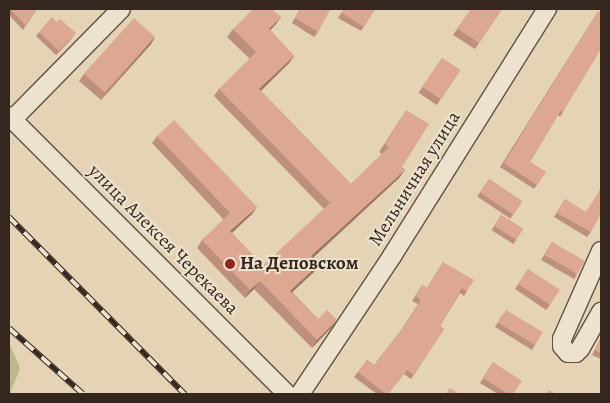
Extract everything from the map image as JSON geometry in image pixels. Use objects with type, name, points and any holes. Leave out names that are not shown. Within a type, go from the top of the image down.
[{"type":"street","points":[[11,118],[121,9]]},
{"type":"street","name":"Мельничная улица","points":[[300,394],[392,256],[547,9]]},
{"type":"street","name":"улица Алексея Черекаева","points":[[11,118],[287,394]]},
{"type":"street","points":[[601,251],[565,331],[562,346],[568,353],[576,353],[601,312]]},
{"type":"shaded area","points":[[9,342],[20,368],[10,394],[9,394]]},
{"type":"building","points":[[10,9],[37,9],[26,26]]},
{"type":"building","points":[[253,9],[272,9],[281,17],[269,29],[294,56],[259,89],[351,184],[389,147],[385,144],[406,110],[429,124],[402,167],[405,170],[311,256],[319,264],[290,291],[318,319],[327,310],[337,320],[317,340],[260,281],[250,290],[202,240],[230,213],[157,136],[174,120],[257,207],[230,231],[263,266],[330,203],[219,89],[256,52],[233,29]]},
{"type":"building","points":[[301,9],[330,10],[318,32],[295,18]]},
{"type":"building","points":[[344,9],[375,9],[364,27],[342,13]]},
{"type":"building","points":[[471,9],[502,9],[479,43],[458,29]]},
{"type":"building","points":[[598,11],[601,13],[601,49],[530,162],[546,172],[537,185],[504,163]]},
{"type":"building","points":[[52,17],[57,22],[60,19],[76,33],[59,51],[39,32]]},
{"type":"building","points":[[134,18],[155,37],[105,92],[84,74]]},
{"type":"building","points":[[442,58],[460,70],[441,99],[422,87]]},
{"type":"building","points":[[489,179],[522,201],[513,215],[480,192]]},
{"type":"building","points":[[601,188],[601,214],[591,232],[557,213],[565,199],[586,212]]},
{"type":"building","points":[[501,215],[523,229],[516,240],[494,226]]},
{"type":"building","points":[[552,242],[585,261],[577,274],[544,255]]},
{"type":"building","points":[[443,262],[474,280],[467,291],[462,288],[440,326],[444,329],[414,375],[407,370],[388,394],[386,394],[358,372],[367,360],[374,365],[404,327],[421,300],[416,296],[422,285],[427,288]]},
{"type":"building","points":[[528,269],[560,290],[550,305],[518,284]]},
{"type":"building","points":[[506,310],[543,332],[535,345],[498,323]]},
{"type":"building","points":[[601,338],[601,353],[595,350]]},
{"type":"building","points":[[493,362],[522,381],[513,394],[508,394],[483,378]]},
{"type":"building","points":[[450,388],[459,394],[446,394]]},
{"type":"building","points":[[549,390],[556,394],[546,394]]},
{"type":"railway","points":[[9,217],[185,394]]},
{"type":"railway","points":[[9,328],[83,394]]},
{"type":"place","name":"На Деповском","points":[[230,264]]}]
